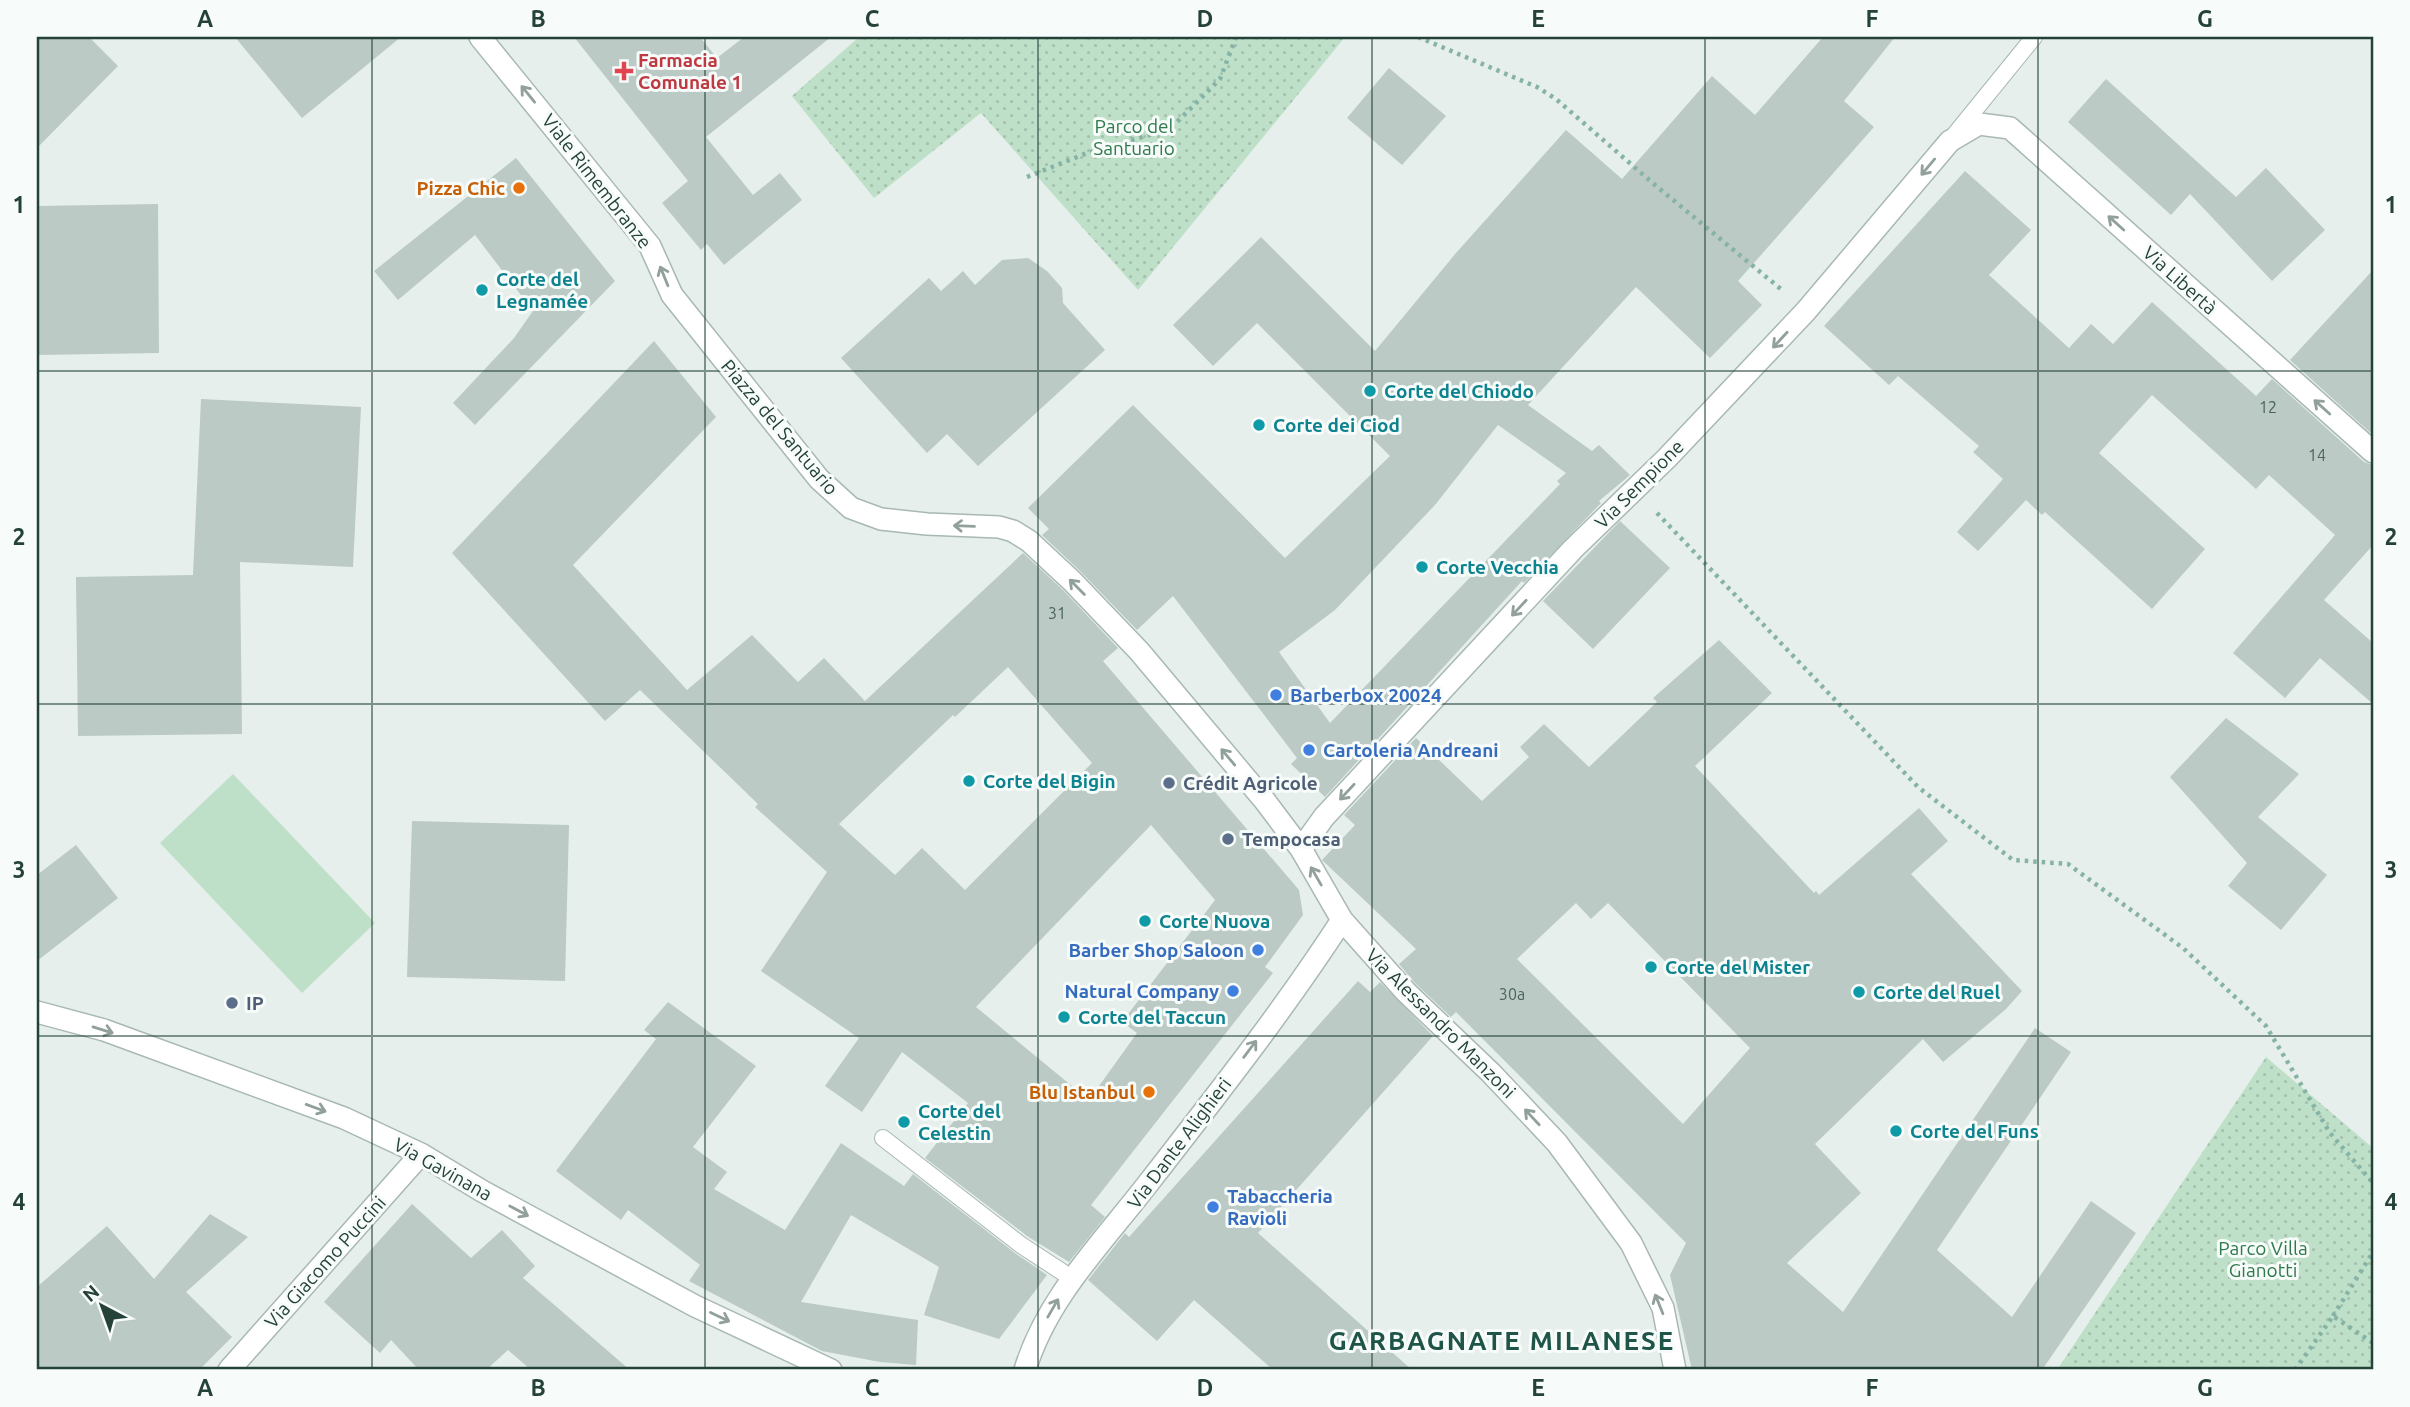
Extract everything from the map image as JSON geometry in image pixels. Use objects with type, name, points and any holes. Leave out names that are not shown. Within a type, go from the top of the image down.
[{"type":"street","name":"Viale Rimembranze","points":[[480,37],[650,246],[672,295],[701,333]]},
{"type":"street","name":"Via Sempione","points":[[1301,849],[1324,817],[1573,549],[1635,489],[1806,311],[1950,141],[1979,124]]},
{"type":"street","name":"Via Libertà","points":[[1979,124],[2010,128],[2373,452]]},
{"type":"street","name":"Piazza del Santuario","points":[[701,333],[819,480],[851,508],[881,519],[999,527],[1013,531],[1028,541]]},
{"type":"street","name":"Via Alessandro Manzoni","points":[[1028,541],[1072,581],[1139,651],[1265,801],[1301,849],[1342,920],[1406,992],[1491,1073],[1556,1143],[1631,1243],[1662,1308],[1675,1370]]},
{"type":"street","name":"Via Dante Alighieri","points":[[1025,1370],[1038,1335],[1056,1301],[1308,972],[1342,920]]},
{"type":"street","name":"Via Gavinana","points":[[37,1012],[104,1030],[344,1118],[421,1154],[482,1191],[695,1306],[831,1370]]},
{"type":"street","name":"Via Giacomo Puccini","points":[[229,1370],[421,1154]]},
{"type":"lane","points":[[1950,141],[2034,37]]},
{"type":"lane","points":[[883,1138],[1021,1245],[1073,1279]]},
{"type":"path","points":[[1027,177],[1087,153],[1170,129],[1220,79],[1236,37]]},
{"type":"path","points":[[1418,37],[1537,87],[1556,99],[1806,311]]},
{"type":"path","points":[[1635,489],[1918,787],[2013,860],[2067,864],[2183,948],[2266,1026],[2330,1133],[2373,1183]]},
{"type":"path","points":[[2295,1370],[2373,1252]]},
{"type":"path","points":[[2333,1316],[2373,1343]]},
{"type":"green space","name":"Parco del Santuario","points":[[859,37],[1345,37],[1138,290],[981,113],[874,198],[792,96]]},
{"type":"green space","points":[[233,774],[375,923],[302,993],[160,843]]},
{"type":"green space","name":"Parco Villa Gianotti","points":[[2266,1057],[2373,1148],[2373,1370],[2057,1370]]},
{"type":"building","points":[[37,37],[89,37],[118,66],[37,148]]},
{"type":"building","points":[[235,37],[401,37],[302,118]]},
{"type":"building","points":[[574,37],[700,37],[717,58],[744,37],[831,37],[706,137],[753,195],[780,173],[802,200],[724,265],[707,244],[701,250],[662,203],[688,181]]},
{"type":"building","points":[[1823,37],[1895,37],[1844,101],[1874,127],[1738,281],[1762,305],[1710,358],[1636,287],[1528,405],[1592,451],[1599,445],[1630,475],[1599,501],[1601,503],[1524,583],[1522,581],[1325,797],[1291,764],[1297,758],[1173,596],[1137,630],[1042,535],[1049,529],[1028,508],[1133,405],[1285,558],[1390,456],[1257,323],[1213,366],[1173,325],[1261,237],[1375,351],[1456,253],[1566,130],[1622,179],[1712,76],[1755,115]],"holes":[[[1498,425],[1566,473],[1557,481],[1560,484],[1330,723],[1279,652],[1335,610],[1435,505]]]},
{"type":"building","points":[[1389,68],[1446,116],[1402,165],[1347,118]]},
{"type":"building","points":[[2106,79],[2236,197],[2266,168],[2325,230],[2272,281],[2190,194],[2171,215],[2068,122]]},
{"type":"building","points":[[516,158],[615,281],[475,425],[453,403],[514,338],[533,311],[475,235],[398,300],[374,271]]},
{"type":"building","points":[[1965,171],[2031,230],[1989,275],[2069,348],[2091,324],[2113,344],[2152,302],[2256,396],[2272,379],[2364,462],[2373,465],[2373,545],[2324,600],[2373,643],[2373,704],[2320,658],[2285,698],[2233,653],[2335,535],[2269,475],[2256,489],[2152,395],[2099,453],[2205,549],[2152,609],[2045,512],[2042,515],[2026,500],[1978,551],[1957,532],[2003,479],[1973,452],[1979,446],[1898,376],[1889,385],[1824,326]]},
{"type":"building","points":[[158,204],[159,353],[37,355],[37,206]]},
{"type":"building","points":[[1028,258],[1047,271],[1062,288],[1063,303],[1105,350],[978,466],[947,434],[927,453],[841,358],[929,278],[941,291],[963,271],[975,285],[1002,260]]},
{"type":"building","points":[[2373,270],[2373,435],[2290,360]]},
{"type":"building","points":[[654,341],[716,417],[573,565],[687,690],[752,635],[798,682],[824,658],[865,701],[1023,553],[1063,590],[1118,648],[1103,661],[1299,890],[1303,915],[1265,967],[1273,973],[1091,1205],[1105,1217],[1069,1262],[1027,1236],[925,1158],[968,1103],[902,1052],[862,1112],[825,1086],[859,1038],[761,971],[827,872],[755,807],[758,804],[640,690],[605,721],[452,553]],"holes":[[[1008,667],[1092,763],[965,890],[922,848],[895,875],[839,824],[953,715],[955,717]],[[1151,825],[1215,900],[1122,1022],[1137,1033],[1089,1100],[976,1007]]]},
{"type":"building","points":[[201,399],[361,407],[353,567],[240,562],[242,734],[78,736],[76,577],[193,575]]},
{"type":"building","points":[[1620,521],[1670,568],[1593,649],[1543,601]]},
{"type":"building","points":[[1719,640],[1772,693],[1695,766],[1814,893],[1816,891],[1819,895],[1919,808],[1948,841],[1911,874],[2022,991],[2006,1009],[1943,1062],[1923,1039],[1815,1144],[1861,1193],[1787,1263],[1843,1312],[2035,1028],[2071,1052],[1937,1250],[2012,1317],[2091,1201],[2136,1233],[2042,1370],[1692,1370],[1670,1275],[1686,1243],[1456,1012],[1451,1017],[1415,983],[1399,964],[1416,949],[1322,860],[1355,825],[1344,815],[1416,738],[1482,801],[1529,757],[1520,747],[1544,724],[1589,767],[1657,702],[1653,698]],"holes":[[[1576,903],[1591,919],[1608,903],[1750,1048],[1683,1124],[1517,959]]]},
{"type":"building","points":[[2226,718],[2299,774],[2258,817],[2327,875],[2281,930],[2228,886],[2247,863],[2170,777]]},
{"type":"building","points":[[412,821],[569,825],[565,981],[407,977]]},
{"type":"building","points":[[76,845],[118,898],[37,961],[37,875]]},
{"type":"building","points":[[1358,981],[1370,992],[1380,982],[1433,1036],[1258,1233],[1412,1370],[1273,1370],[1194,1300],[1157,1341],[1088,1280],[1125,1233],[1129,1237]]},
{"type":"building","points":[[668,1002],[756,1066],[693,1147],[727,1172],[714,1189],[785,1230],[841,1143],[904,1186],[913,1174],[1047,1275],[999,1339],[924,1315],[939,1267],[851,1215],[801,1302],[918,1320],[916,1365],[880,1362],[822,1351],[689,1281],[700,1265],[628,1210],[621,1220],[556,1171],[656,1039],[644,1030]]},
{"type":"building","points":[[412,1204],[471,1258],[502,1230],[535,1266],[523,1278],[630,1370],[531,1370],[508,1350],[486,1370],[419,1370],[391,1340],[380,1353],[324,1302]]},
{"type":"building","points":[[210,1214],[248,1237],[186,1292],[232,1337],[199,1370],[37,1370],[37,1287],[107,1226],[154,1279]]},
{"type":"place","name":"Farmacia Comunale 1","points":[[624,71]]},
{"type":"place","name":"Pizza Chic","points":[[519,188]]},
{"type":"place","name":"Corte del Legnamée","points":[[482,290]]},
{"type":"place","name":"Corte del Chiodo","points":[[1370,391]]},
{"type":"place","name":"Corte dei Ciod","points":[[1259,425]]},
{"type":"place","name":"Corte Vecchia","points":[[1422,567]]},
{"type":"place","name":"Barberbox 20024","points":[[1276,695]]},
{"type":"place","name":"Cartoleria Andreani","points":[[1309,750]]},
{"type":"place","name":"Corte del Bigin","points":[[969,781]]},
{"type":"place","name":"Crédit Agricole","points":[[1169,783]]},
{"type":"place","name":"Tempocasa","points":[[1228,839]]},
{"type":"place","name":"Corte Nuova","points":[[1145,921]]},
{"type":"place","name":"Barber Shop Saloon","points":[[1258,950]]},
{"type":"place","name":"Corte del Mister","points":[[1651,967]]},
{"type":"place","name":"Natural Company","points":[[1233,991]]},
{"type":"place","name":"Corte del Ruel","points":[[1859,992]]},
{"type":"place","name":"IP","points":[[232,1003]]},
{"type":"place","name":"Corte del Taccun","points":[[1064,1017]]},
{"type":"place","name":"Blu Istanbul","points":[[1149,1092]]},
{"type":"place","name":"Corte del Celestin","points":[[904,1122]]},
{"type":"place","name":"Corte del Funs","points":[[1896,1131]]},
{"type":"place","name":"Tabaccheria Ravioli","points":[[1213,1207]]},
{"type":"district","name":"GARBAGNATE MILANESE","points":[[1502,1341]]}]
